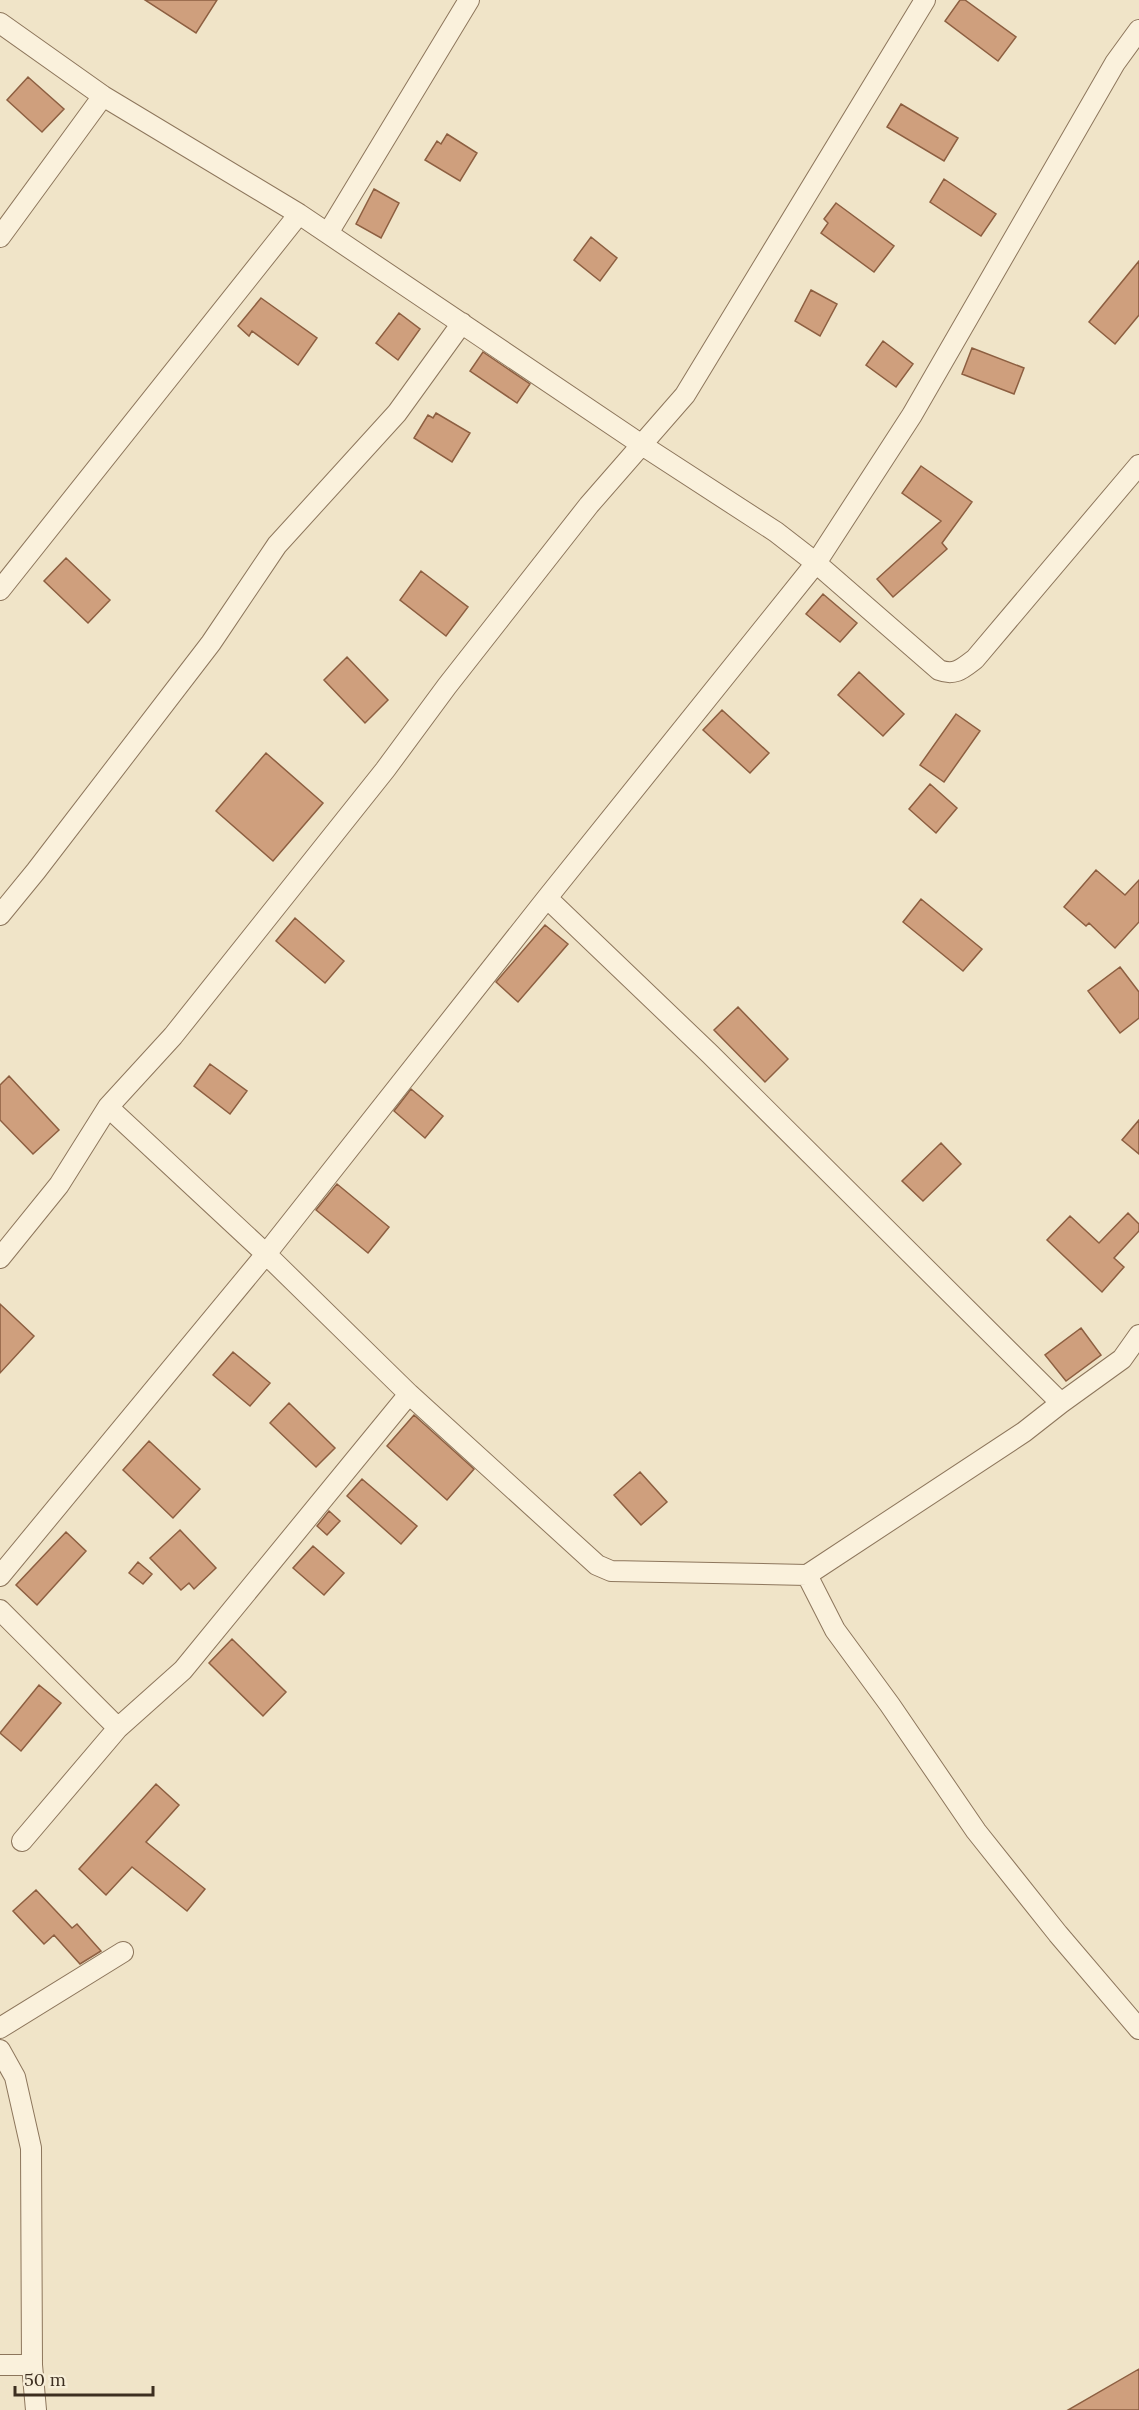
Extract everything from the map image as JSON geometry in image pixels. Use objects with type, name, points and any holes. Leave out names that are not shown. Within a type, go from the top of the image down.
[{"type":"street","points":[[328,233],[469,0]]},
{"type":"street","points":[[0,1258],[59,1185],[108,1107],[173,1036],[385,770],[581,514],[685,395],[925,0]]},
{"type":"street","points":[[0,23],[103,96],[299,214],[642,445],[776,532],[816,563],[939,670],[948,674],[959,671],[975,659],[1139,465]]},
{"type":"street","points":[[0,1576],[266,1254],[547,898],[816,563],[912,415],[1115,63],[1139,30]]},
{"type":"street","points":[[0,237],[103,96]]},
{"type":"street","points":[[0,590],[299,214]]},
{"type":"street","points":[[0,915],[212,643],[277,545],[397,413],[462,323]]},
{"type":"street","points":[[547,898],[710,1053],[1060,1403]]},
{"type":"street","points":[[108,1107],[266,1254],[409,1394],[597,1565],[611,1571],[807,1575],[1024,1432],[1122,1359],[1139,1335]]},
{"type":"street","points":[[22,1841],[118,1728],[183,1670],[409,1394]]},
{"type":"street","points":[[807,1575],[835,1630],[890,1705],[976,1831],[1058,1934],[1139,2029]]},
{"type":"street","points":[[0,1610],[118,1728]]},
{"type":"street","points":[[0,2028],[123,1952]]},
{"type":"street","points":[[0,2050],[15,2078],[31,2148],[32,2365],[36,2410]]},
{"type":"street","points":[[0,2365],[32,2365]]},
{"type":"building","points":[[145,0],[217,0],[196,33]]},
{"type":"building","points":[[960,0],[965,0],[1016,37],[998,61],[945,21]]},
{"type":"building","points":[[28,77],[64,109],[42,132],[7,100]]},
{"type":"building","points":[[901,104],[958,138],[944,161],[887,127]]},
{"type":"building","points":[[447,134],[477,153],[460,181],[425,160],[437,141],[441,144]]},
{"type":"building","points":[[944,179],[996,214],[981,236],[930,202]]},
{"type":"building","points":[[374,189],[399,203],[381,238],[356,224]]},
{"type":"building","points":[[836,203],[894,246],[874,272],[821,233],[828,223],[824,219]]},
{"type":"building","points":[[591,237],[617,258],[600,281],[574,260]]},
{"type":"building","points":[[1139,261],[1139,315],[1115,344],[1089,322]]},
{"type":"building","points":[[811,290],[837,304],[820,336],[795,321]]},
{"type":"building","points":[[261,298],[317,338],[298,365],[252,331],[249,336],[238,326]]},
{"type":"building","points":[[399,313],[420,329],[398,360],[376,343]]},
{"type":"building","points":[[883,341],[913,364],[896,387],[866,365]]},
{"type":"building","points":[[972,348],[1024,368],[1014,394],[962,374]]},
{"type":"building","points":[[483,352],[530,384],[517,403],[470,371]]},
{"type":"building","points":[[436,413],[470,433],[452,462],[414,438],[428,415],[433,418]]},
{"type":"building","points":[[921,466],[972,502],[942,543],[947,549],[893,597],[877,579],[941,521],[902,493]]},
{"type":"building","points":[[66,558],[110,600],[88,623],[44,581]]},
{"type":"building","points":[[421,571],[468,607],[446,636],[400,600]]},
{"type":"building","points":[[823,594],[857,623],[840,642],[806,614]]},
{"type":"building","points":[[347,657],[388,700],[365,723],[324,680]]},
{"type":"building","points":[[859,672],[904,714],[883,736],[838,695]]},
{"type":"building","points":[[722,710],[769,753],[750,773],[703,730]]},
{"type":"building","points":[[956,714],[980,731],[944,782],[920,765]]},
{"type":"building","points":[[266,753],[323,803],[273,861],[216,811]]},
{"type":"building","points":[[930,784],[957,808],[936,833],[909,809]]},
{"type":"building","points":[[1096,870],[1125,895],[1139,880],[1139,922],[1115,948],[1089,923],[1086,926],[1064,907]]},
{"type":"building","points":[[921,899],[982,949],[963,971],[903,922]]},
{"type":"building","points":[[295,918],[344,961],[325,983],[276,941]]},
{"type":"building","points":[[545,925],[568,944],[518,1002],[496,982]]},
{"type":"building","points":[[1120,967],[1139,992],[1139,1018],[1120,1033],[1088,991]]},
{"type":"building","points":[[738,1007],[788,1059],[765,1082],[714,1030]]},
{"type":"building","points":[[210,1064],[247,1091],[230,1114],[194,1086]]},
{"type":"building","points":[[9,1076],[59,1130],[33,1154],[0,1120],[0,1085]]},
{"type":"building","points":[[411,1089],[443,1116],[425,1138],[394,1111]]},
{"type":"building","points":[[1139,1120],[1139,1154],[1122,1140]]},
{"type":"building","points":[[941,1143],[961,1164],[923,1201],[902,1181]]},
{"type":"building","points":[[337,1184],[389,1227],[368,1253],[316,1210]]},
{"type":"building","points":[[1128,1213],[1139,1224],[1139,1231],[1114,1258],[1124,1267],[1102,1292],[1047,1240],[1070,1216],[1099,1243]]},
{"type":"building","points":[[0,1304],[34,1336],[0,1373]]},
{"type":"building","points":[[1081,1328],[1101,1355],[1066,1381],[1045,1355]]},
{"type":"building","points":[[233,1352],[270,1383],[250,1406],[213,1375]]},
{"type":"building","points":[[289,1403],[335,1448],[316,1467],[270,1423]]},
{"type":"building","points":[[414,1415],[474,1469],[447,1500],[387,1446]]},
{"type":"building","points":[[149,1441],[200,1489],[173,1518],[123,1470]]},
{"type":"building","points":[[640,1472],[667,1502],[641,1525],[614,1495]]},
{"type":"building","points":[[362,1479],[417,1526],[401,1544],[347,1496]]},
{"type":"building","points":[[329,1511],[340,1521],[327,1535],[317,1526]]},
{"type":"building","points":[[180,1530],[216,1568],[194,1589],[189,1583],[181,1590],[150,1558]]},
{"type":"building","points":[[66,1532],[86,1551],[37,1605],[16,1585]]},
{"type":"building","points":[[313,1546],[344,1573],[324,1595],[293,1568]]},
{"type":"building","points":[[138,1562],[152,1574],[143,1584],[129,1573]]},
{"type":"building","points":[[232,1639],[286,1692],[263,1716],[209,1663]]},
{"type":"building","points":[[39,1685],[61,1703],[21,1751],[0,1733]]},
{"type":"building","points":[[156,1784],[179,1805],[146,1842],[205,1889],[187,1911],[132,1867],[106,1895],[79,1869]]},
{"type":"building","points":[[36,1890],[72,1928],[77,1924],[101,1951],[80,1964],[54,1935],[44,1944],[13,1911]]},
{"type":"building","points":[[1139,2369],[1139,2410],[1068,2410]]}]
